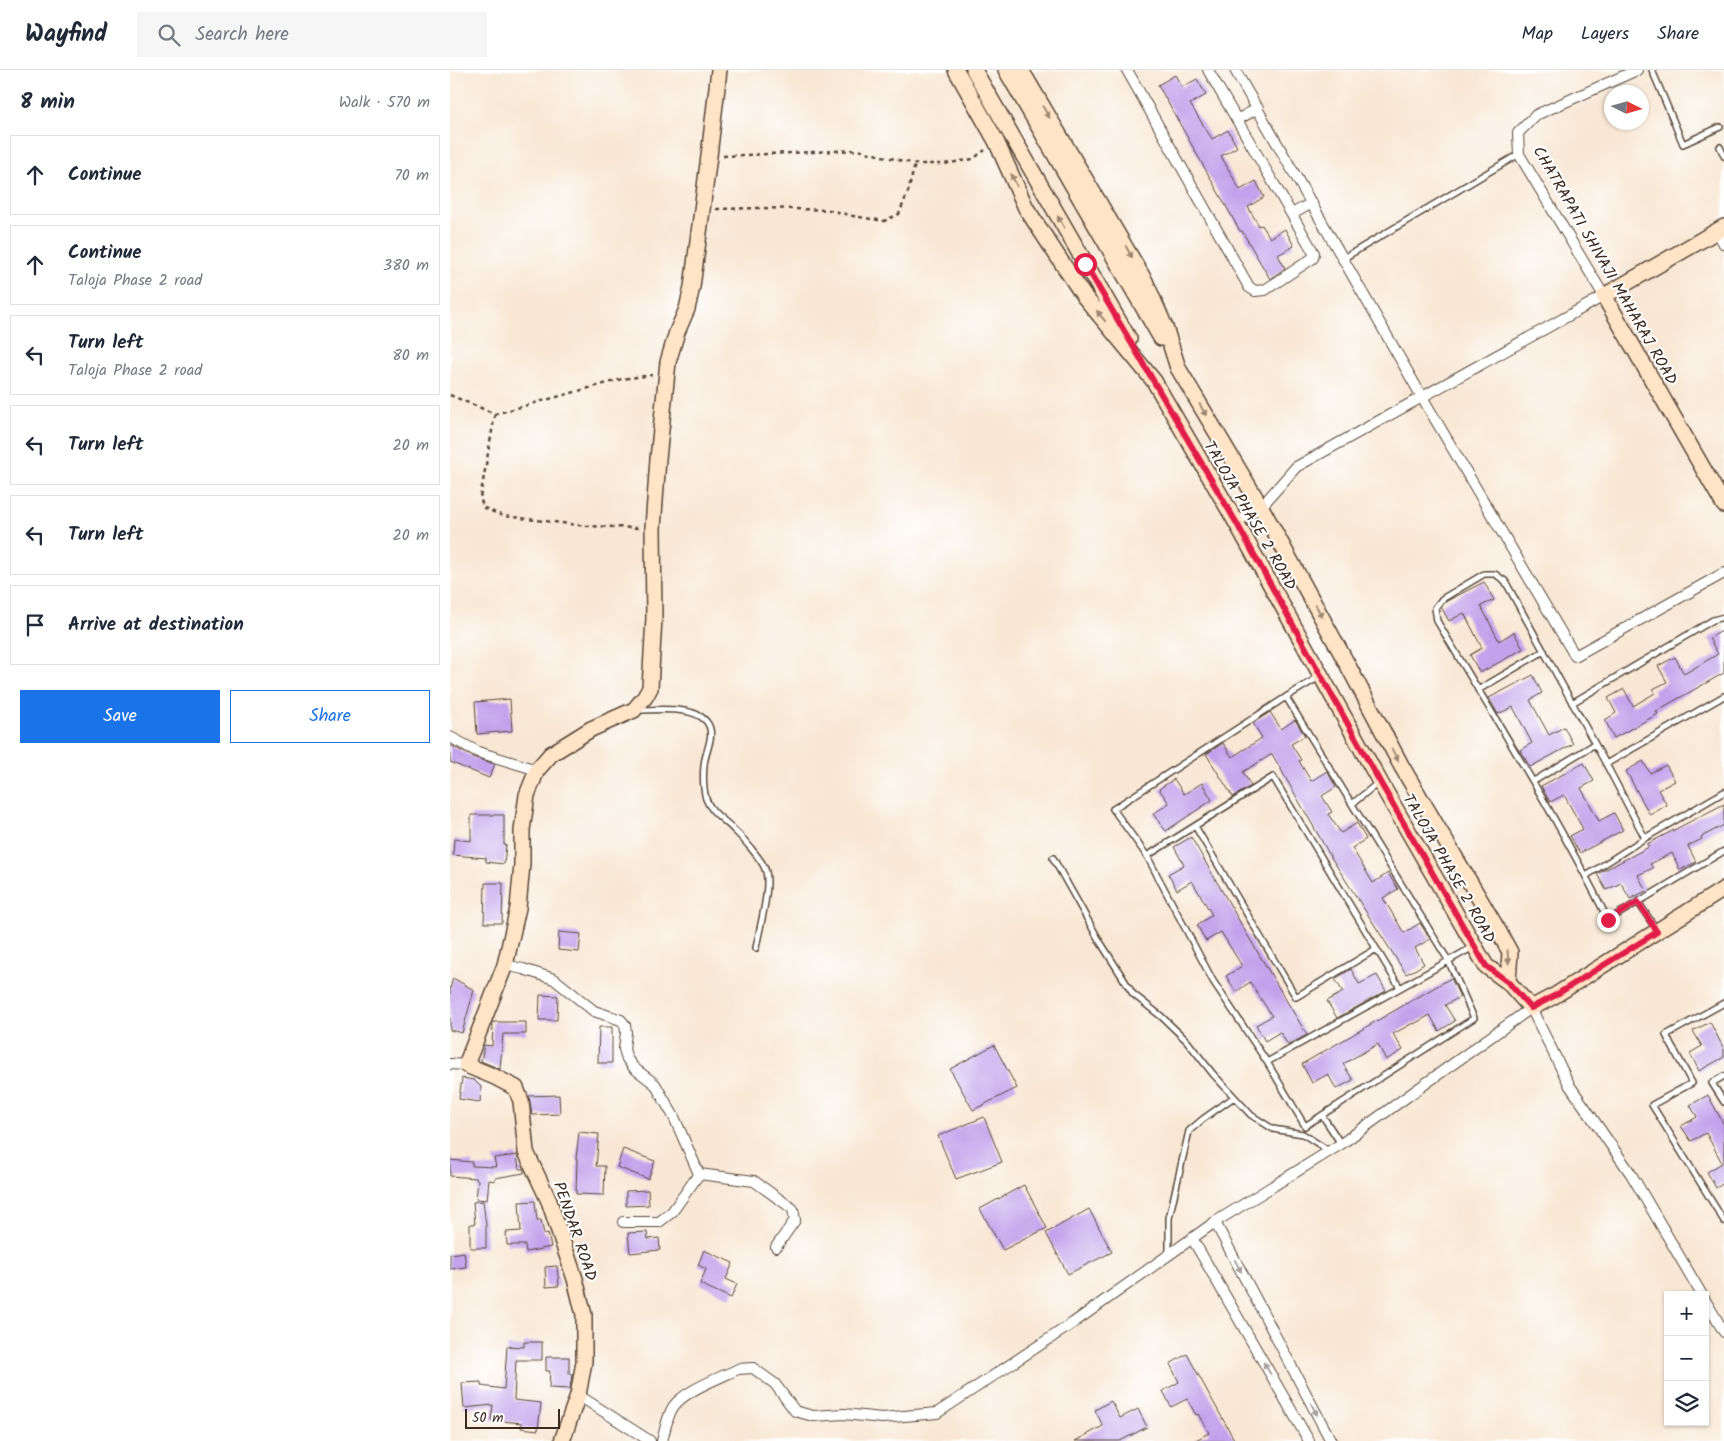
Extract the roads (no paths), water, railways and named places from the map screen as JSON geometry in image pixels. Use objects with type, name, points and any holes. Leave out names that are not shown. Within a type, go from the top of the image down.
[{"type":"street","points":[[450,1064],[466,1065],[505,966],[518,908],[522,864],[522,830],[527,795],[537,770],[550,754],[591,729],[634,710],[646,697],[650,688],[654,618],[653,528],[666,374],[677,332],[687,309],[702,210],[719,70]]},
{"type":"street","name":"TALOJA PHASE 2 ROAD","points":[[956,70],[996,141],[1026,208],[1083,295],[1154,381],[1236,522],[1380,782],[1486,966],[1508,982],[1531,1008]]},
{"type":"street","points":[[974,70],[1154,381]]},
{"type":"street","points":[[1006,70],[1178,368]]},
{"type":"street","name":"TALOJA PHASE 2 ROAD","points":[[1021,70],[1144,280],[1165,326],[1178,368],[1261,507],[1402,767],[1510,952],[1508,982]]},
{"type":"street","points":[[1128,70],[1250,287],[1255,291],[1265,290],[1314,256],[1314,253],[1208,70]]},
{"type":"street","points":[[1236,70],[1422,397],[1575,656],[1724,574]]},
{"type":"street","name":"CHATRAPATI SHIVAJI MAHARAJ ROAD","points":[[1637,70],[1536,115],[1518,133],[1519,154],[1604,296],[1724,505]]},
{"type":"street","points":[[1237,120],[1258,108]]},
{"type":"street","points":[[1292,214],[1312,203]]},
{"type":"street","points":[[1236,522],[1261,507],[1296,467],[1604,296],[1722,234]]},
{"type":"street","points":[[450,737],[478,752],[537,770]]},
{"type":"street","points":[[662,1441],[667,1422],[674,1407],[685,1396],[744,1367],[753,1368],[776,1384],[795,1411],[814,1416],[844,1414],[882,1418],[937,1413],[1073,1324],[1215,1222],[1341,1144],[1531,1008],[1554,996],[1724,889]]},
{"type":"street","points":[[505,966],[523,969],[554,979],[594,1011],[621,1020],[625,1025],[624,1049],[627,1060],[634,1068],[655,1084],[674,1117],[699,1174]]},
{"type":"street","points":[[1531,1008],[1570,1086],[1631,1174],[1700,1291]]},
{"type":"street","name":"PENDAR ROAD","points":[[466,1065],[516,1088],[521,1101],[526,1152],[549,1201],[576,1279],[584,1315],[584,1362],[578,1395],[562,1441]]},
{"type":"street","points":[[623,1222],[659,1222],[672,1212],[699,1174]]},
{"type":"street","points":[[699,1174],[754,1181],[793,1209],[794,1220],[776,1247]]},
{"type":"street","points":[[1215,1222],[1330,1441]]},
{"type":"street","points":[[1192,1238],[1309,1441]]},
{"type":"street","points":[[1709,1307],[1724,1332]]},
{"type":"street","points":[[578,1395],[650,1441]]},
{"type":"lane","points":[[1652,70],[1682,144],[1720,127]]},
{"type":"lane","points":[[1720,147],[1724,156]]},
{"type":"lane","points":[[1344,258],[1519,154]]},
{"type":"lane","points":[[1644,838],[1606,764],[1505,581],[1495,574],[1484,574],[1442,599],[1436,608],[1438,621],[1534,781],[1608,920],[1724,851]]},
{"type":"lane","points":[[1572,703],[1713,620],[1724,617]]},
{"type":"lane","points":[[1478,690],[1544,651]]},
{"type":"lane","points":[[1286,697],[1448,960],[1474,1018],[1305,1126],[1267,1062],[1213,981],[1147,856],[1113,809],[1286,697],[1322,676]]},
{"type":"lane","points":[[1606,764],[1724,696]]},
{"type":"lane","points":[[634,710],[676,710],[694,713],[705,719],[709,727],[709,746],[704,763],[703,783],[706,800],[714,812],[734,829],[765,867],[767,876],[766,893],[756,948]]},
{"type":"lane","points":[[1534,781],[1595,744]]},
{"type":"lane","points":[[1147,856],[1273,777],[1400,988]]},
{"type":"lane","points":[[1352,804],[1380,782]]},
{"type":"lane","points":[[1586,876],[1644,838],[1724,792]]},
{"type":"lane","points":[[1195,826],[1296,997],[1376,949]]},
{"type":"lane","points":[[1054,858],[1099,940],[1133,994],[1162,1017],[1187,1041],[1213,1074],[1251,1115],[1272,1129],[1304,1134],[1329,1151]]},
{"type":"lane","points":[[1638,902],[1657,932]]},
{"type":"lane","points":[[1267,1062],[1475,946]]},
{"type":"lane","points":[[1724,1002],[1666,1035],[1692,1083],[1652,1105],[1724,1221]]},
{"type":"lane","points":[[1724,1076],[1712,1083],[1724,1102]]},
{"type":"lane","points":[[1169,1255],[1169,1218],[1189,1132],[1203,1119],[1234,1097]]},
{"type":"lane","points":[[1322,1115],[1341,1144]]}]
